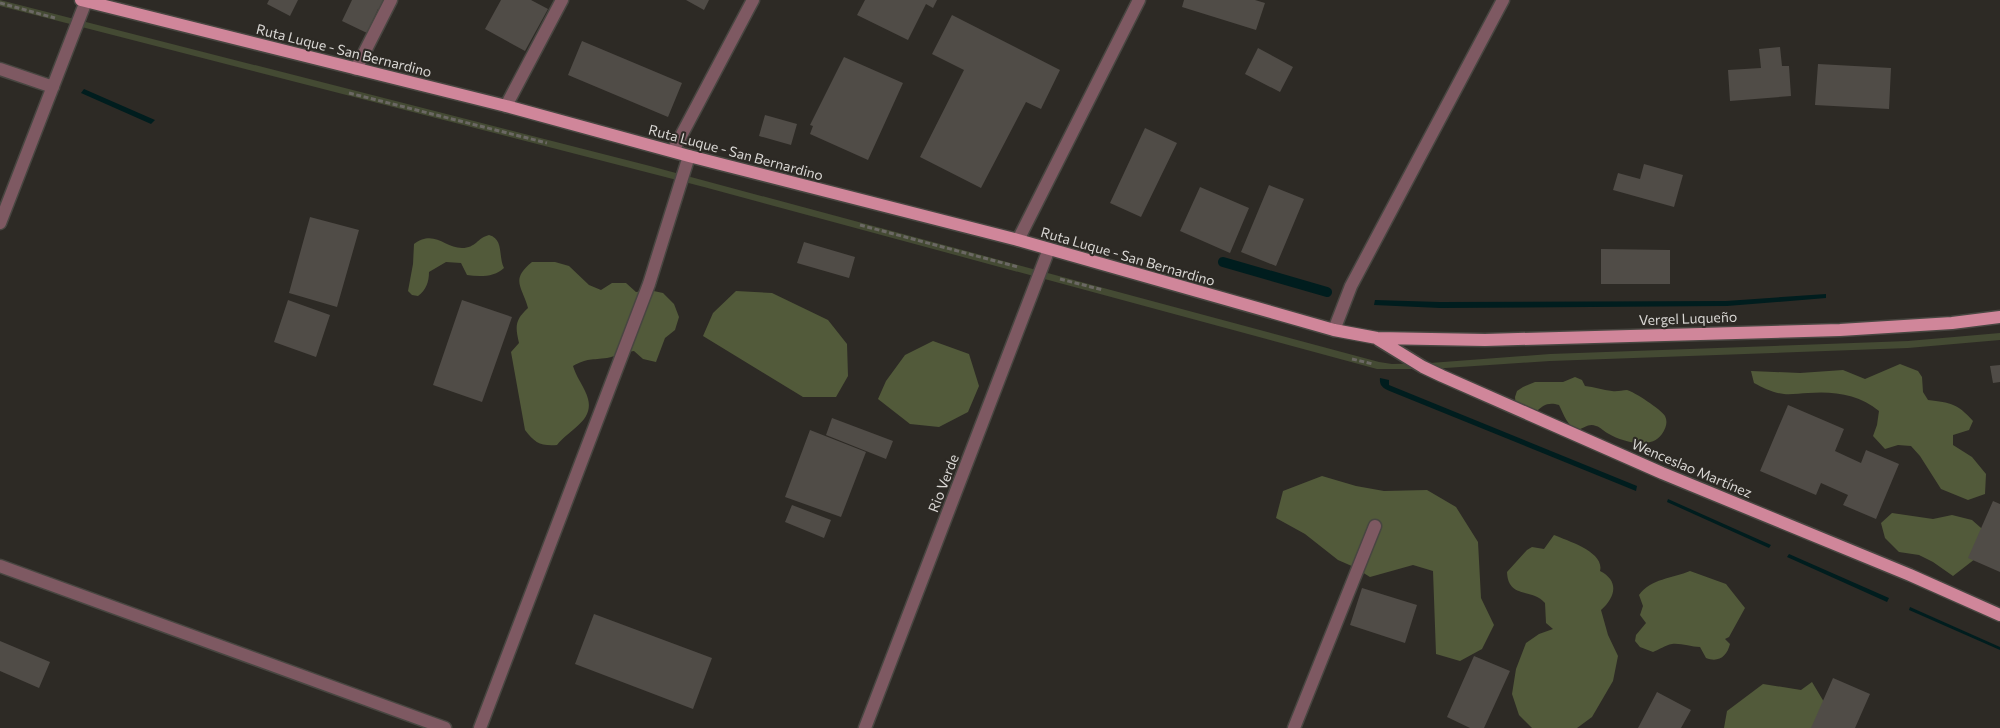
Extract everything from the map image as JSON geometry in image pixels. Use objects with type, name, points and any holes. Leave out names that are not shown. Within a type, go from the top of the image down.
[{"type":"main road","name":"Ruta Luque - San Bernardino","points":[[84,1],[506,106],[688,156],[1018,240],[1334,330],[1377,338]]},
{"type":"main road","name":"Vergel Luqueño","points":[[1377,338],[1485,340],[1840,330],[1952,323],[2000,317]]},
{"type":"main road","name":"Wenceslao Martínez","points":[[1377,338],[1423,367],[1442,376],[1662,473],[1910,575],[2000,616]]},
{"type":"street","points":[[356,69],[391,0]]},
{"type":"street","points":[[506,106],[562,0]]},
{"type":"street","points":[[674,151],[753,0]]},
{"type":"street","points":[[1018,240],[1139,0]]},
{"type":"street","points":[[1334,330],[1351,286],[1504,0]]},
{"type":"street","points":[[0,223],[84,1]]},
{"type":"street","points":[[0,69],[53,87]]},
{"type":"street","points":[[480,728],[649,284],[688,156]]},
{"type":"street","name":"Rio Verde","points":[[865,728],[1049,249]]},
{"type":"street","points":[[1294,728],[1374,526]]},
{"type":"street","points":[[0,566],[445,728]]},
{"type":"green space","points":[[0,0],[650,166],[1379,362],[1392,364],[1430,363],[1550,354],[1908,341],[2000,333],[2000,340],[1908,348],[1550,361],[1431,369],[1377,369],[704,187],[0,6]]},
{"type":"green space","points":[[489,235],[494,237],[499,244],[504,268],[500,271],[487,276],[467,275],[461,263],[446,262],[429,272],[426,286],[418,296],[412,295],[408,291],[413,264],[414,244],[428,238],[456,247],[467,248]]},
{"type":"green space","points":[[532,262],[555,262],[569,266],[589,285],[601,290],[612,283],[626,283],[636,292],[649,290],[663,293],[674,304],[679,317],[675,330],[665,338],[656,362],[643,359],[634,351],[607,358],[586,360],[573,366],[585,391],[589,409],[582,422],[557,445],[538,443],[525,430],[511,352],[519,343],[517,332],[518,320],[528,308],[519,279],[525,268]]},
{"type":"green space","points":[[736,291],[772,293],[828,320],[847,344],[848,376],[836,397],[803,397],[703,336],[713,313]]},
{"type":"green space","points":[[933,341],[969,354],[979,386],[968,412],[939,427],[910,424],[878,399],[886,381],[905,355]]},
{"type":"green space","points":[[1900,364],[1918,371],[1922,377],[1923,392],[1928,400],[1958,407],[1973,421],[1969,430],[1953,435],[1953,445],[1972,457],[1986,474],[1985,494],[1968,500],[1941,489],[1920,456],[1911,446],[1898,445],[1885,449],[1873,436],[1879,411],[1871,405],[1854,397],[1836,393],[1776,393],[1754,383],[1751,371],[1800,373],[1843,370],[1865,379]]},
{"type":"green space","points":[[1575,377],[1582,380],[1585,386],[1614,391],[1627,390],[1647,401],[1665,416],[1665,430],[1657,439],[1651,442],[1629,442],[1593,425],[1578,430],[1574,428],[1566,420],[1559,405],[1546,405],[1535,413],[1516,410],[1515,397],[1517,391],[1523,387],[1535,382],[1563,382]]},
{"type":"green space","points":[[1322,476],[1356,486],[1384,491],[1427,490],[1456,507],[1478,542],[1481,598],[1494,625],[1482,649],[1460,661],[1436,654],[1433,571],[1413,565],[1370,577],[1338,560],[1305,534],[1276,518],[1283,491]]},
{"type":"green space","points":[[1892,513],[1933,519],[1952,515],[1972,520],[1989,535],[1984,552],[1953,576],[1919,555],[1899,552],[1885,538],[1881,523]]},
{"type":"green space","points":[[1554,535],[1584,548],[1597,558],[1600,564],[1600,571],[1611,580],[1613,585],[1610,600],[1601,610],[1608,635],[1618,656],[1613,681],[1592,717],[1577,728],[1532,728],[1519,715],[1512,694],[1516,669],[1526,643],[1539,634],[1553,629],[1546,623],[1545,603],[1540,598],[1516,590],[1508,580],[1507,572],[1527,550],[1532,547],[1544,549]]},
{"type":"green space","points":[[1690,571],[1726,584],[1745,608],[1729,637],[1725,639],[1730,644],[1727,652],[1719,659],[1706,658],[1700,647],[1672,644],[1653,652],[1640,647],[1635,641],[1636,635],[1646,623],[1640,615],[1643,606],[1639,595],[1655,582]]},
{"type":"green space","points":[[1812,682],[1824,702],[1824,728],[1724,728],[1727,711],[1763,684],[1801,690]]},
{"type":"water","points":[[84,89],[155,120],[151,124],[81,93]]},
{"type":"water","points":[[1826,294],[1826,298],[1727,306],[1440,308],[1374,305],[1375,300],[1440,302],[1726,301]]},
{"type":"water","points":[[1380,378],[1389,380],[1389,385],[1637,486],[1636,491],[1389,391],[1382,386]]},
{"type":"water","points":[[1668,499],[1771,545],[1769,548],[1667,502]]},
{"type":"water","points":[[1789,554],[1889,598],[1887,602],[1787,557]]},
{"type":"water","points":[[1910,607],[2000,647],[2000,650],[1909,610]]},
{"type":"building","points":[[269,0],[298,0],[290,16],[267,4]]},
{"type":"building","points":[[352,0],[384,0],[367,33],[342,21]]},
{"type":"building","points":[[501,0],[531,0],[548,9],[525,51],[485,29]]},
{"type":"building","points":[[686,0],[709,0],[704,10]]},
{"type":"building","points":[[865,0],[937,0],[933,8],[926,4],[908,40],[857,15]]},
{"type":"building","points":[[1184,0],[1255,0],[1265,3],[1256,30],[1182,7]]},
{"type":"building","points":[[952,15],[1060,70],[1041,109],[1026,102],[981,188],[920,157],[964,70],[932,54]]},
{"type":"building","points":[[582,41],[682,83],[668,117],[568,75]]},
{"type":"building","points":[[1780,47],[1782,66],[1789,66],[1791,96],[1730,101],[1728,70],[1761,68],[1759,49]]},
{"type":"building","points":[[1258,48],[1293,67],[1280,92],[1245,74]]},
{"type":"building","points":[[844,57],[903,83],[868,160],[810,134],[813,126],[810,125]]},
{"type":"building","points":[[1818,64],[1891,68],[1889,109],[1815,105]]},
{"type":"building","points":[[765,115],[797,124],[791,145],[759,136]]},
{"type":"building","points":[[1145,128],[1177,143],[1141,217],[1110,203]]},
{"type":"building","points":[[1644,164],[1683,175],[1674,207],[1613,190],[1618,173],[1640,179]]},
{"type":"building","points":[[1269,185],[1304,199],[1276,266],[1241,252]]},
{"type":"building","points":[[1200,187],[1249,208],[1230,253],[1180,231]]},
{"type":"building","points":[[310,217],[359,230],[337,307],[289,293]]},
{"type":"building","points":[[804,242],[855,257],[849,278],[797,263]]},
{"type":"building","points":[[1601,249],[1670,250],[1670,284],[1601,284]]},
{"type":"building","points":[[288,300],[330,315],[316,357],[274,342]]},
{"type":"building","points":[[462,300],[512,317],[482,402],[433,385]]},
{"type":"building","points":[[2000,365],[2000,382],[1993,383],[1990,366]]},
{"type":"building","points":[[1788,405],[1844,429],[1835,451],[1861,463],[1866,450],[1899,464],[1876,519],[1843,505],[1848,495],[1821,483],[1816,495],[1760,471]]},
{"type":"building","points":[[832,418],[893,441],[886,459],[826,435]]},
{"type":"building","points":[[810,430],[866,452],[841,517],[785,497]]},
{"type":"building","points":[[1993,501],[2000,504],[2000,572],[1968,558]]},
{"type":"building","points":[[792,505],[831,520],[824,538],[785,522]]},
{"type":"building","points":[[1362,588],[1417,605],[1405,643],[1350,625]]},
{"type":"building","points":[[594,614],[712,658],[693,709],[575,664]]},
{"type":"building","points":[[0,641],[50,662],[39,688],[0,671]]},
{"type":"building","points":[[1474,656],[1510,671],[1484,728],[1470,728],[1447,717]]},
{"type":"building","points":[[1833,678],[1870,694],[1855,728],[1811,728]]},
{"type":"building","points":[[1657,692],[1691,710],[1681,728],[1638,728]]},
{"type":"waterway","points":[[1223,262],[1327,292]]}]
